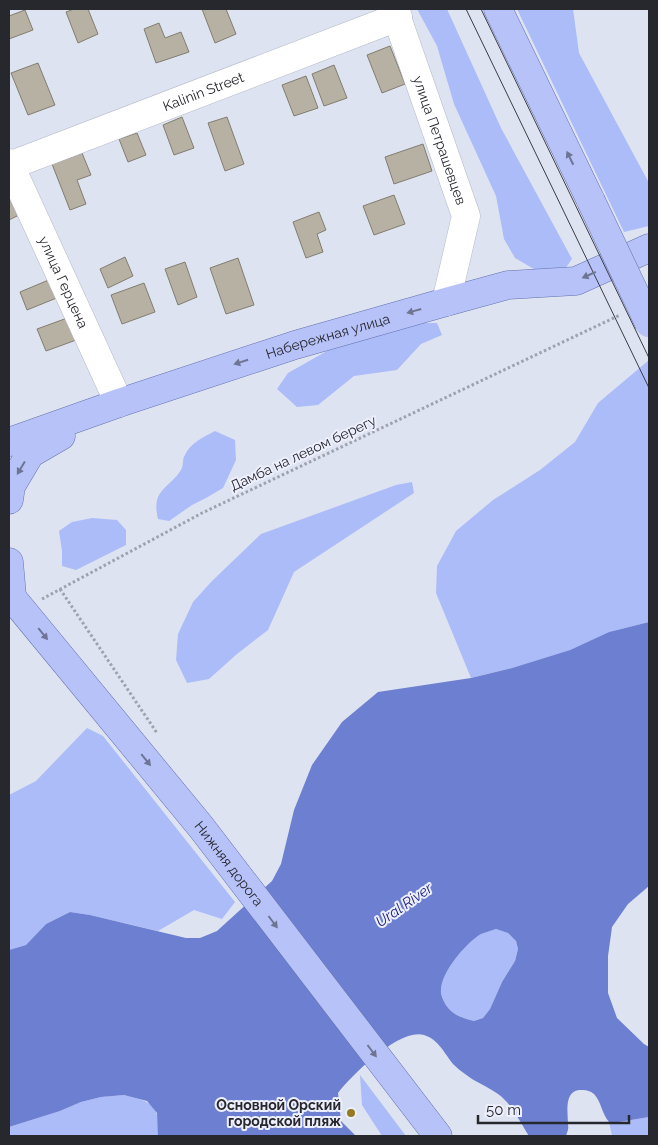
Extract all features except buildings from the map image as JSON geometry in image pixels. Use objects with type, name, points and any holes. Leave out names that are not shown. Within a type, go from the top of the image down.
[{"type":"main road","points":[[498,9],[649,323]]},
{"type":"main road","name":"Набережная улица","points":[[9,442],[119,403],[295,345],[446,302],[508,285],[576,281],[649,248]]},
{"type":"main road","points":[[9,500],[11,486],[30,454],[119,403]]},
{"type":"main road","points":[[9,562],[15,600]]},
{"type":"main road","name":"Нижняя дорога","points":[[15,600],[201,827],[438,1136]]},
{"type":"street","name":"Kalinin Street","points":[[9,164],[396,13]]},
{"type":"street","name":"улица Петрашевцев","points":[[396,13],[466,216],[446,302]]},
{"type":"street","name":"улица Герцена","points":[[9,164],[119,403]]},
{"type":"path","name":"Дамба на левом берегу","points":[[15,600],[60,589],[202,513],[597,326]]},
{"type":"path","points":[[60,589],[158,735]]},
{"type":"shaded area","points":[[417,9],[447,9],[501,128],[572,259],[565,269],[539,272],[515,258],[504,239],[496,196],[454,104],[437,46]]},
{"type":"shaded area","points":[[517,9],[573,9],[579,53],[649,183],[649,226],[624,232]]},
{"type":"shaded area","points":[[412,323],[437,323],[442,335],[421,344],[397,370],[354,376],[318,405],[297,407],[277,389],[288,373],[357,334]]},
{"type":"shaded area","points":[[649,360],[649,622],[609,632],[570,650],[512,668],[471,678],[436,593],[437,566],[456,531],[493,500],[540,470],[575,442],[598,403]]},
{"type":"shaded area","points":[[215,431],[235,440],[236,460],[223,488],[192,505],[169,521],[158,519],[156,509],[159,496],[181,470],[187,451],[198,441]]},
{"type":"shaded area","points":[[412,482],[414,493],[294,572],[268,630],[209,679],[187,683],[176,660],[178,634],[193,602],[261,534],[396,485]]},
{"type":"shaded area","points":[[92,518],[117,520],[126,530],[126,545],[76,570],[62,566],[59,531],[72,522]]},
{"type":"shaded area","points":[[87,728],[103,736],[235,902],[222,919],[194,910],[158,931],[70,912],[46,924],[26,945],[9,950],[9,795],[36,781]]},
{"type":"shaded area","points":[[496,929],[508,933],[516,941],[518,949],[515,961],[502,982],[490,1009],[483,1018],[474,1021],[458,1016],[444,1002],[441,993],[444,977],[468,944],[481,934]]},
{"type":"shaded area","points":[[360,1075],[406,1136],[382,1136],[362,1105]]},
{"type":"shaded area","points":[[124,1095],[142,1100],[153,1106],[158,1118],[158,1136],[9,1136],[9,1127],[60,1111],[81,1102],[101,1097]]},
{"type":"shaded area","points":[[649,1117],[649,1136],[612,1136],[609,1122]]},
{"type":"water","name":"Ural River","points":[[649,622],[649,886],[628,904],[612,927],[608,956],[608,993],[617,1018],[649,1047],[649,1117],[609,1122],[594,1094],[587,1090],[577,1090],[569,1097],[566,1136],[529,1136],[503,1098],[469,1077],[453,1064],[441,1047],[429,1037],[414,1035],[389,1046],[377,1055],[354,1075],[338,1093],[341,1121],[356,1136],[158,1136],[157,1113],[147,1101],[124,1095],[101,1097],[81,1102],[60,1111],[9,1127],[9,950],[26,945],[46,924],[70,912],[186,938],[200,938],[217,931],[272,881],[281,864],[294,810],[312,765],[342,722],[378,692],[471,678],[512,668],[570,650],[609,632]],"holes":[[[496,929],[508,933],[516,941],[518,949],[515,961],[502,982],[490,1009],[483,1018],[474,1021],[455,1014],[450,1010],[441,993],[444,977],[449,968],[468,944],[481,934]]]},
{"type":"tram line","points":[[466,9],[649,388]]},
{"type":"tram line","points":[[481,9],[649,358]]},
{"type":"place","name":"Основной Орский городской пляж","points":[[351,1113]]}]
